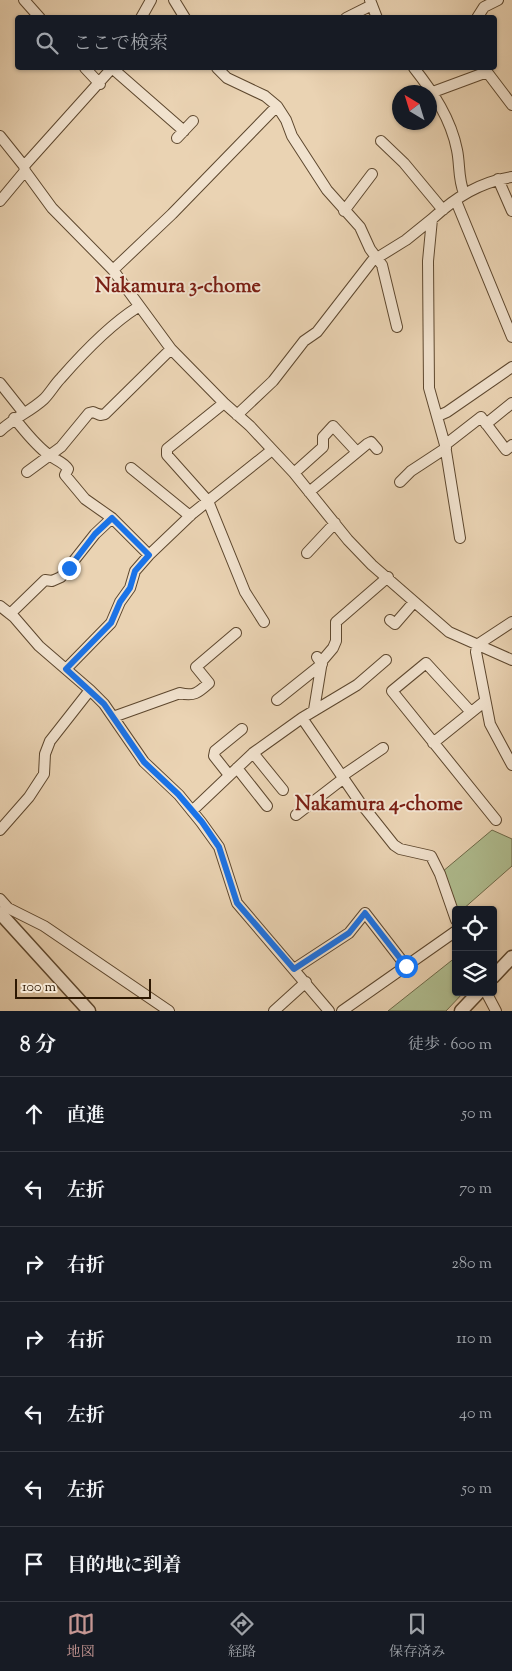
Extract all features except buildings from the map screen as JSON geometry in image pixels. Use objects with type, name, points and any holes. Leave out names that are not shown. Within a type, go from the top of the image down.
[{"type":"street","points":[[24,0],[37,15]]},
{"type":"street","points":[[143,15],[151,0]]},
{"type":"street","points":[[174,0],[182,15]]},
{"type":"street","points":[[479,15],[484,7],[498,0]]},
{"type":"street","points":[[351,15],[371,3],[376,15]]},
{"type":"street","points":[[87,70],[100,84]]},
{"type":"street","points":[[0,201],[25,168],[110,70]]},
{"type":"street","points":[[115,70],[147,92],[180,134],[193,121]]},
{"type":"street","points":[[218,70],[227,78],[266,96],[277,106],[302,152],[327,190],[360,227],[370,249],[382,265],[397,327]]},
{"type":"street","points":[[416,70],[427,85]]},
{"type":"street","points":[[437,90],[485,70],[512,105]]},
{"type":"street","points":[[437,100],[449,125],[457,149],[464,193]]},
{"type":"street","points":[[112,270],[172,214],[277,106]]},
{"type":"street","points":[[0,136],[25,168],[52,208],[112,270],[138,307],[172,349],[294,473],[354,546],[449,632],[512,660]]},
{"type":"street","points":[[381,141],[395,148],[426,182],[443,210]]},
{"type":"street","points":[[344,211],[372,174]]},
{"type":"street","points":[[237,415],[273,381],[304,341],[317,332],[372,261],[406,240],[464,193],[498,179],[512,177]]},
{"type":"street","points":[[498,179],[512,212]]},
{"type":"street","points":[[456,201],[512,337]]},
{"type":"street","points":[[432,219],[428,262],[429,388],[445,446],[460,538]]},
{"type":"street","points":[[0,430],[14,418],[33,408],[61,377],[113,327],[138,307]]},
{"type":"street","points":[[27,472],[50,457],[89,414],[93,412],[100,415],[105,414],[172,349]]},
{"type":"street","points":[[438,416],[447,412],[512,367]]},
{"type":"street","points":[[0,383],[24,412]]},
{"type":"street","points":[[224,403],[167,449],[167,455],[208,501],[245,592],[264,622]]},
{"type":"street","points":[[486,424],[512,403]]},
{"type":"street","points":[[14,418],[34,442],[50,457],[66,465],[68,469],[65,475],[85,499],[112,518],[149,555]]},
{"type":"street","points":[[400,482],[411,471],[481,418],[506,450],[512,445]]},
{"type":"street","points":[[294,473],[322,447],[323,437],[333,426],[357,452]]},
{"type":"street","points":[[309,492],[371,442],[377,449]]},
{"type":"street","points":[[66,669],[111,623],[120,602],[130,588],[135,571],[149,555],[190,516],[272,450]]},
{"type":"street","points":[[131,468],[190,516]]},
{"type":"street","points":[[10,614],[45,580],[52,581],[61,577],[95,534],[112,518]]},
{"type":"street","points":[[307,552],[335,523]]},
{"type":"street","points":[[277,700],[333,648],[336,641],[336,622],[339,617],[388,577]]},
{"type":"street","points":[[390,620],[395,624],[414,602]]},
{"type":"street","points":[[0,606],[10,614],[39,646],[90,690],[113,717],[144,762],[178,794],[192,811],[219,847],[237,903],[329,1011]]},
{"type":"street","points":[[512,622],[478,646],[476,652],[484,702],[490,724],[512,765]]},
{"type":"street","points":[[113,717],[180,693],[188,696],[198,693],[209,683],[196,666],[236,633]]},
{"type":"street","points":[[192,811],[253,752],[314,710],[357,685],[386,660]]},
{"type":"street","points":[[314,710],[319,661]]},
{"type":"street","points":[[470,711],[426,663],[392,691],[496,820]]},
{"type":"street","points":[[0,830],[30,796],[44,774],[45,754],[50,740],[90,690]]},
{"type":"street","points":[[433,743],[470,711],[484,702]]},
{"type":"street","points":[[302,718],[394,846],[431,856],[440,874],[452,908]]},
{"type":"street","points":[[242,728],[215,750],[214,756],[267,806]]},
{"type":"street","points":[[296,815],[341,774],[381,745]]},
{"type":"street","points":[[253,752],[283,790]]},
{"type":"street","points":[[0,899],[8,908],[44,926],[168,1011]]},
{"type":"street","points":[[0,913],[89,1011]]},
{"type":"street","points":[[294,969],[349,933],[365,913],[406,966]]},
{"type":"street","points":[[342,1011],[452,935]]},
{"type":"street","points":[[497,973],[512,957]]},
{"type":"street","points":[[274,1011],[306,982]]},
{"type":"street","points":[[461,1011],[475,996]]},
{"type":"street","points":[[488,996],[496,1011]]},
{"type":"green space","points":[[492,830],[512,839],[512,866],[467,906],[455,906],[442,872]]},
{"type":"green space","points":[[452,960],[452,996],[460,996],[446,1011],[388,1011]]},
{"type":"district","name":"Nakamura 3-chome","points":[[178,285]]},
{"type":"district","name":"Nakamura 4-chome","points":[[379,803]]},
{"type":"route","points":[[69,568],[95,534],[112,518],[149,555],[135,571],[130,588],[120,602],[111,623],[66,669],[104,704],[144,762],[178,794],[202,822],[223,856],[232,892],[237,903],[294,969],[349,933],[365,913],[406,966]]}]
